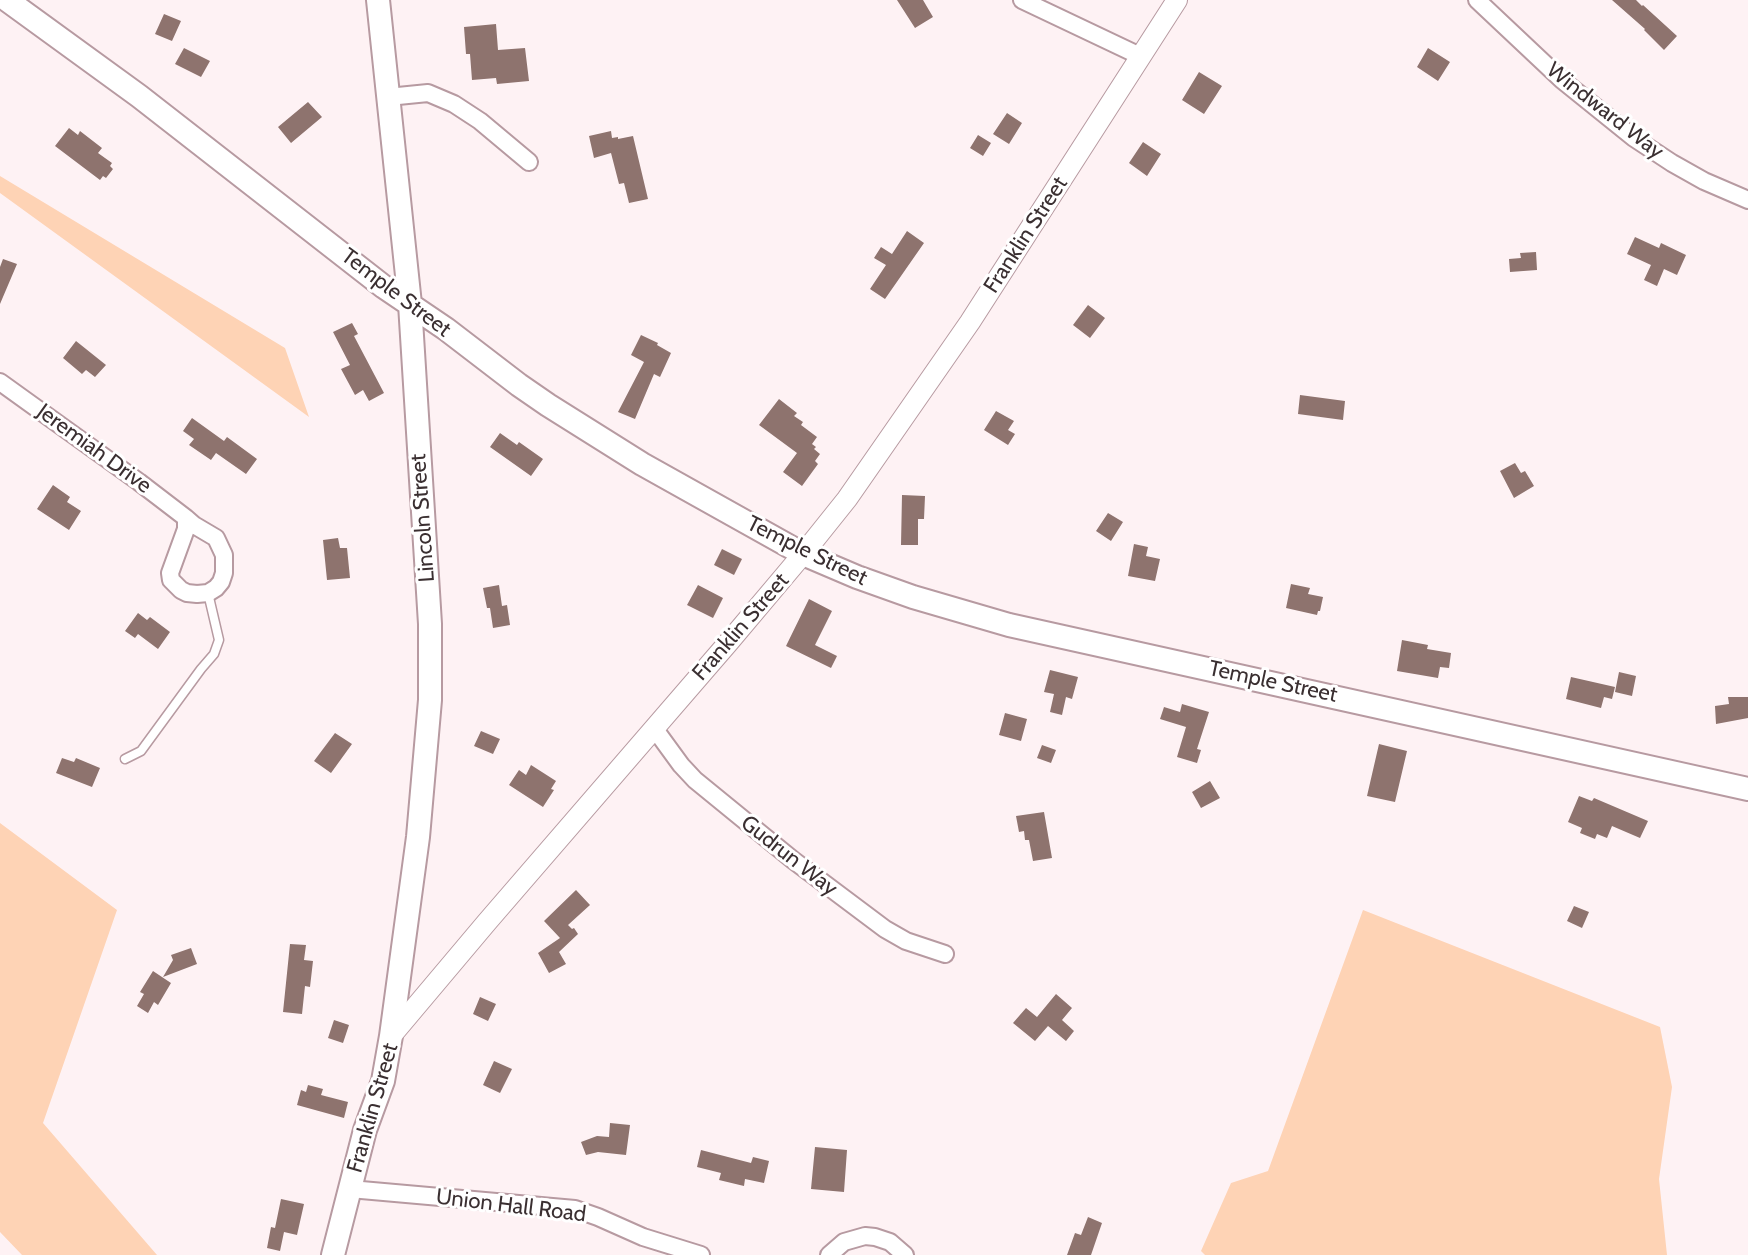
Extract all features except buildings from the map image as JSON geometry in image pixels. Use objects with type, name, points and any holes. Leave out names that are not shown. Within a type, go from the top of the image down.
[{"type":"main road","name":"Temple Street","points":[[7,0],[139,96],[384,287],[548,405],[642,464],[803,554],[913,597],[1009,625],[1748,789]]},
{"type":"main road","name":"Lincoln Street","points":[[378,0],[410,304],[430,624],[430,700],[426,765],[392,1036]]},
{"type":"main road","name":"Franklin Street","points":[[333,1255],[365,1130],[383,1081],[392,1036]]},
{"type":"street","points":[[1022,0],[1140,56]]},
{"type":"street","name":"Franklin Street","points":[[392,1036],[803,554],[847,499],[970,322],[1177,0]]},
{"type":"street","name":"Windward Way","points":[[1477,0],[1562,80],[1634,138],[1704,181],[1748,200]]},
{"type":"street","points":[[388,97],[428,93],[454,104],[480,121],[529,162]]},
{"type":"street","name":"Jeremiah Drive","points":[[0,382],[54,419],[194,525],[216,538],[224,555],[225,564],[221,582],[208,592]]},
{"type":"street","points":[[186,518],[186,530],[170,573],[171,580],[187,593],[208,592]]},
{"type":"street","name":"Gudrun Way","points":[[654,728],[694,780],[793,860],[885,929],[906,940],[945,954]]},
{"type":"street","name":"Union Hall Road","points":[[350,1189],[575,1209],[643,1237],[701,1255]]},
{"type":"street","points":[[829,1255],[844,1242],[865,1236],[890,1242],[905,1255]]},
{"type":"lane","points":[[125,759],[141,751],[214,654],[219,640],[208,592]]},
{"type":"shaded area","points":[[0,176],[285,348],[309,417],[0,193]]},
{"type":"shaded area","points":[[0,823],[117,910],[43,1123],[157,1255],[22,1255],[0,1232]]},
{"type":"shaded area","points":[[1363,910],[1660,1027],[1672,1087],[1659,1179],[1667,1255],[1205,1255],[1201,1251],[1231,1183],[1268,1171]]}]
